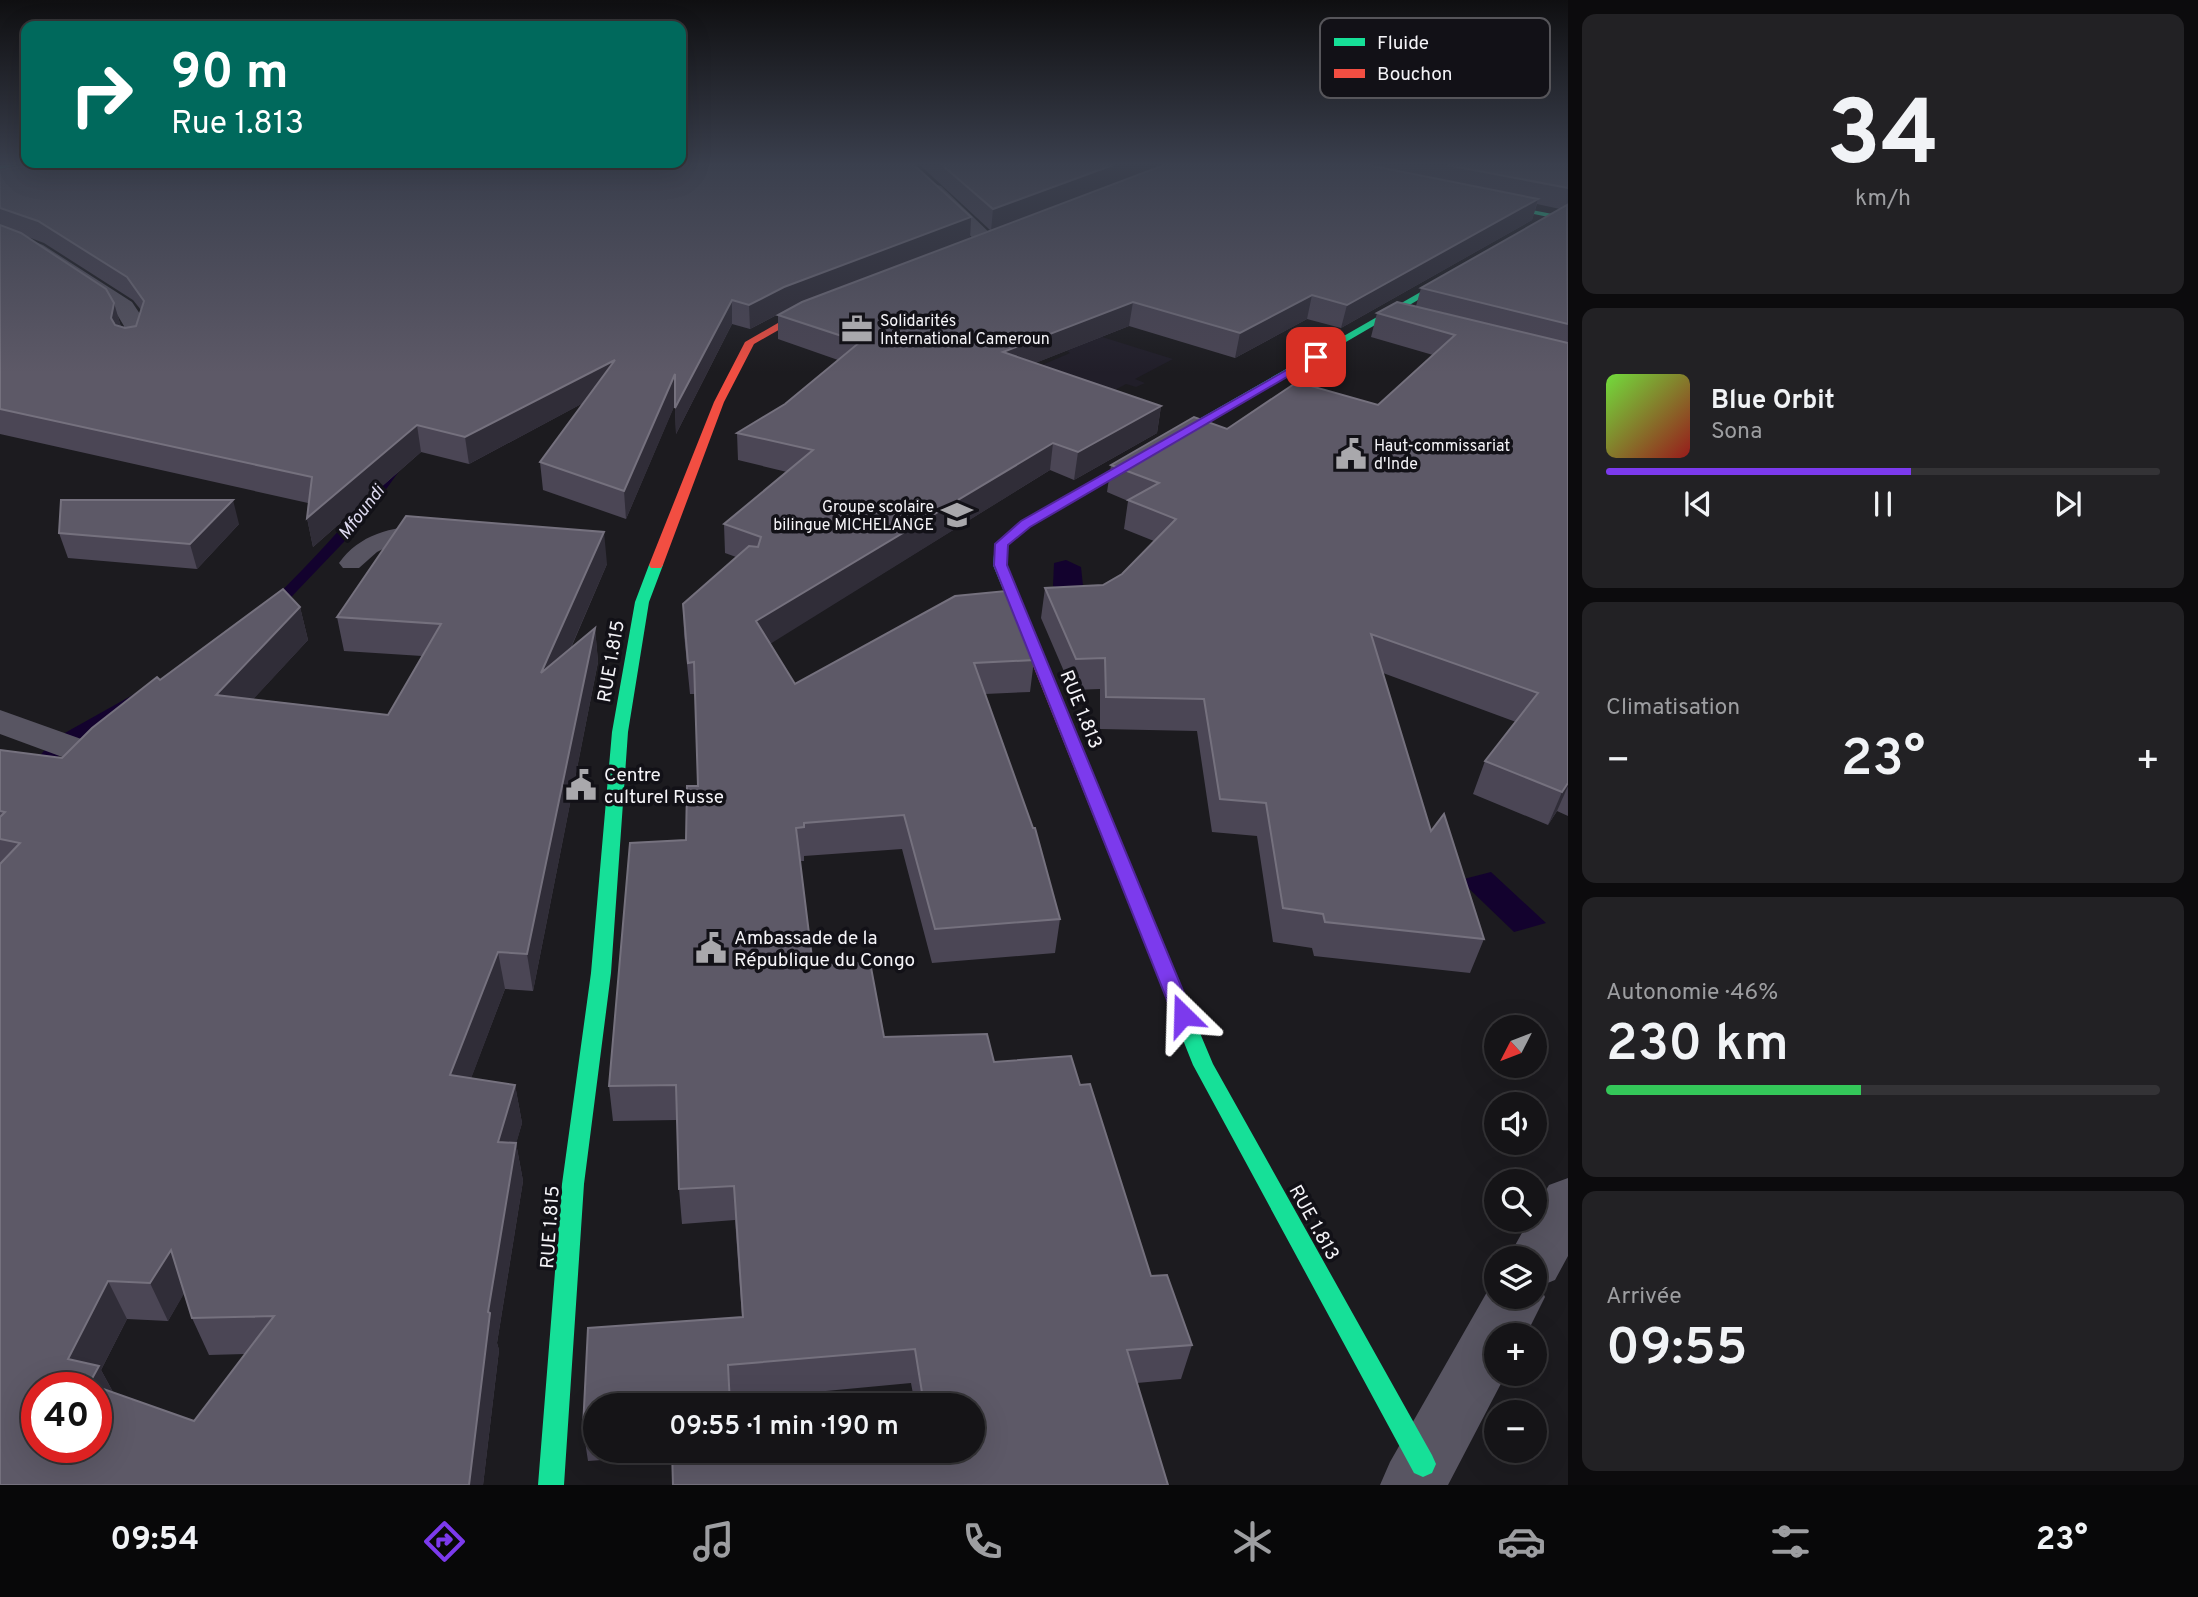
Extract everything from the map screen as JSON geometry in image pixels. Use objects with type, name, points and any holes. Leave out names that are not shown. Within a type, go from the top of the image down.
[{"type":"main road","name":"RUE 1.813","points":[[1418,1475],[1203,1065],[1000,565],[1001,544],[1025,524],[1473,266]]},
{"type":"main road","name":"RUE 1.815","points":[[551,1485],[573,1184],[601,973],[620,732],[642,602],[719,402],[750,341],[793,318],[839,300]]},
{"type":"street","points":[[1,234],[36,249],[124,307],[136,326],[133,343]]},
{"type":"street","points":[[980,234],[988,242]]},
{"type":"street","points":[[1389,315],[1415,322]]},
{"type":"street","points":[[11,725],[84,753]]},
{"type":"street","points":[[1544,1246],[1568,1202]]},
{"type":"street","points":[[1418,1475],[1509,1309]]},
{"type":"lane","points":[[351,563],[384,537],[399,533],[449,534],[428,554]]},
{"type":"shaded area","points":[[1099,336],[1173,359],[1135,379],[1145,383],[1136,387],[1126,384],[1084,407],[1007,380],[1070,353],[1067,351]]},
{"type":"shaded area","points":[[1066,560],[1081,567],[1083,586],[1068,592],[1053,586],[1054,563]]},
{"type":"shaded area","points":[[1491,872],[1546,923],[1514,932],[1460,880]]},
{"type":"building","points":[[0,234],[23,234],[106,289],[114,303],[111,318],[115,325],[125,328],[136,326],[144,301],[127,277],[59,234],[925,234],[784,287],[749,305],[732,300],[675,408],[675,374],[624,491],[540,462],[615,360],[465,437],[417,425],[307,518],[312,477],[0,409]]},
{"type":"building","points":[[981,234],[1474,234],[1347,305],[1312,295],[1240,333],[1133,302],[1003,352],[1161,406],[1078,452],[1053,443],[756,621],[795,684],[955,596],[1006,591],[1034,660],[974,663],[1035,828],[1060,919],[935,929],[904,815],[804,823],[804,827],[796,828],[813,966],[870,962],[884,1037],[987,1034],[994,1062],[1071,1056],[1080,1085],[1090,1084],[1151,1276],[1167,1275],[1192,1345],[1127,1350],[1168,1485],[673,1485],[672,1463],[985,1463],[985,1393],[922,1393],[915,1349],[728,1365],[729,1393],[585,1393],[588,1328],[743,1317],[734,1186],[679,1189],[676,1085],[609,1086],[630,843],[686,840],[687,786],[698,786],[694,662],[688,663],[683,604],[749,546],[758,547],[761,537],[724,524],[813,450],[737,433],[785,404],[860,342],[778,315],[802,302]]},
{"type":"building","points":[[1515,234],[1567,234],[1568,324],[1421,288]]},
{"type":"building","points":[[1397,302],[1568,343],[1568,783],[1562,792],[1485,761],[1538,693],[1371,634],[1431,831],[1444,814],[1484,939],[1325,922],[1323,914],[1283,908],[1266,803],[1220,799],[1204,699],[1106,697],[1105,658],[1076,659],[1045,588],[1103,585],[1122,574],[1176,519],[1128,500],[1159,483],[1111,465],[1194,417],[1227,429],[1297,382],[1378,405],[1455,335],[1377,313]]},
{"type":"building","points":[[61,500],[233,500],[190,544],[59,533]]},
{"type":"building","points":[[406,516],[604,532],[541,673],[595,628],[527,954],[498,952],[450,1075],[515,1085],[498,1142],[516,1143],[488,1312],[469,1485],[0,1485],[0,864],[20,843],[0,839],[0,817],[5,812],[0,811],[0,750],[62,758],[92,728],[157,677],[160,680],[283,589],[300,607],[216,695],[388,715],[441,624],[337,617]],"holes":[[[171,1250],[192,1318],[274,1316],[194,1421],[112,1392],[112,1463],[21,1463],[21,1372],[96,1372],[99,1366],[68,1359],[108,1281],[150,1283]]]},
{"type":"waterway","name":"Mfoundi","points":[[271,610],[357,520],[401,460]]},
{"type":"waterway","name":"Mfoundi","points":[[33,775],[60,743],[138,697]]},
{"type":"traffic: fast","points":[[1019,613],[1000,565],[1001,544],[1025,524],[1462,272]]},
{"type":"traffic: fast","points":[[551,1485],[573,1184],[601,973],[620,732],[642,602],[656,565]]},
{"type":"traffic: fast","points":[[1156,950],[1203,1065],[1423,1464]]},
{"type":"traffic: jam","points":[[656,565],[719,402],[750,342],[793,318],[826,306]]},
{"type":"traffic: jam","points":[[1019,613],[1156,950]]},
{"type":"place","name":"Solidarités International Cameroun","points":[[857,329]]},
{"type":"place","name":"Haut-commissariat d'Inde","points":[[1351,454]]},
{"type":"place","name":"Groupe scolaire bilingue MICHELANGE","points":[[957,515]]},
{"type":"place","name":"Centre culturel Russe","points":[[581,785]]},
{"type":"place","name":"Ambassade de la République du Congo","points":[[711,948]]},
{"type":"route","points":[[1183,1015],[1000,565],[1001,544],[1025,524],[1316,357]]}]
